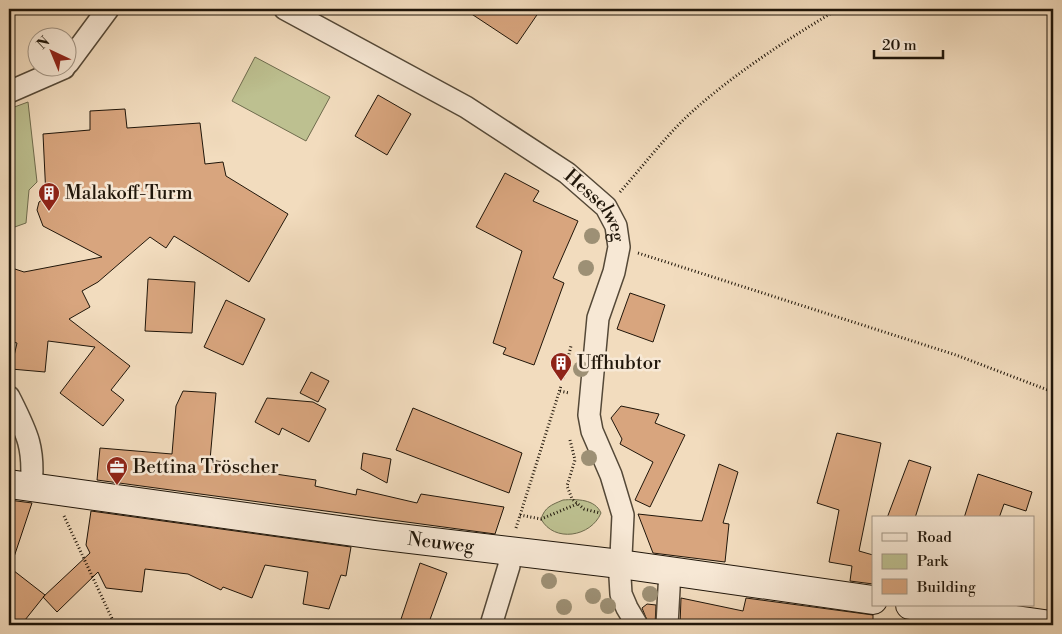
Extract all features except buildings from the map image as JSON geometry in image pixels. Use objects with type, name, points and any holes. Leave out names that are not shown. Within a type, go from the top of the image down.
[{"type":"street","points":[[78,50],[108,9]]},
{"type":"street","name":"Hesselweg","points":[[285,9],[466,107],[567,173],[606,207],[616,226],[619,247],[614,272],[598,318],[589,415],[592,431],[611,475],[623,514],[624,540],[620,564],[621,594],[637,625]]},
{"type":"street","points":[[10,92],[42,78]]},
{"type":"street","points":[[9,397],[30,442],[33,467],[20,486]]},
{"type":"street","name":"Neuweg","points":[[20,486],[375,535],[620,564],[872,600]]},
{"type":"street","points":[[491,625],[509,566],[510,550]]},
{"type":"street","points":[[667,625],[670,571]]},
{"type":"street","points":[[917,606],[1034,624]]},
{"type":"path","points":[[9,17],[17,9]]},
{"type":"path","points":[[606,207],[693,112],[722,87],[796,34],[838,9]]},
{"type":"path","points":[[9,201],[13,169],[10,92]]},
{"type":"path","points":[[619,247],[947,352],[1053,392]]},
{"type":"path","points":[[510,550],[561,386]]},
{"type":"path","points":[[560,390],[576,395]]},
{"type":"path","points":[[568,432],[575,460],[567,486],[577,504],[584,509],[601,513],[621,506]]},
{"type":"path","points":[[59,491],[63,513],[115,625]]},
{"type":"path","points":[[520,515],[541,520],[577,504]]},
{"type":"green space","points":[[255,57],[330,97],[306,141],[232,101]]},
{"type":"green space","points":[[28,102],[37,182],[29,190],[26,223],[9,229],[9,109]]},
{"type":"green space","points":[[563,500],[590,502],[601,513],[596,521],[581,532],[563,534],[554,532],[541,519],[549,507]]},
{"type":"place","name":"Malakoff-Turm","points":[[49,212]]},
{"type":"place","name":"Uffhubtor","points":[[561,382]]},
{"type":"place","name":"Bettina Tröscher","points":[[117,486]]}]
